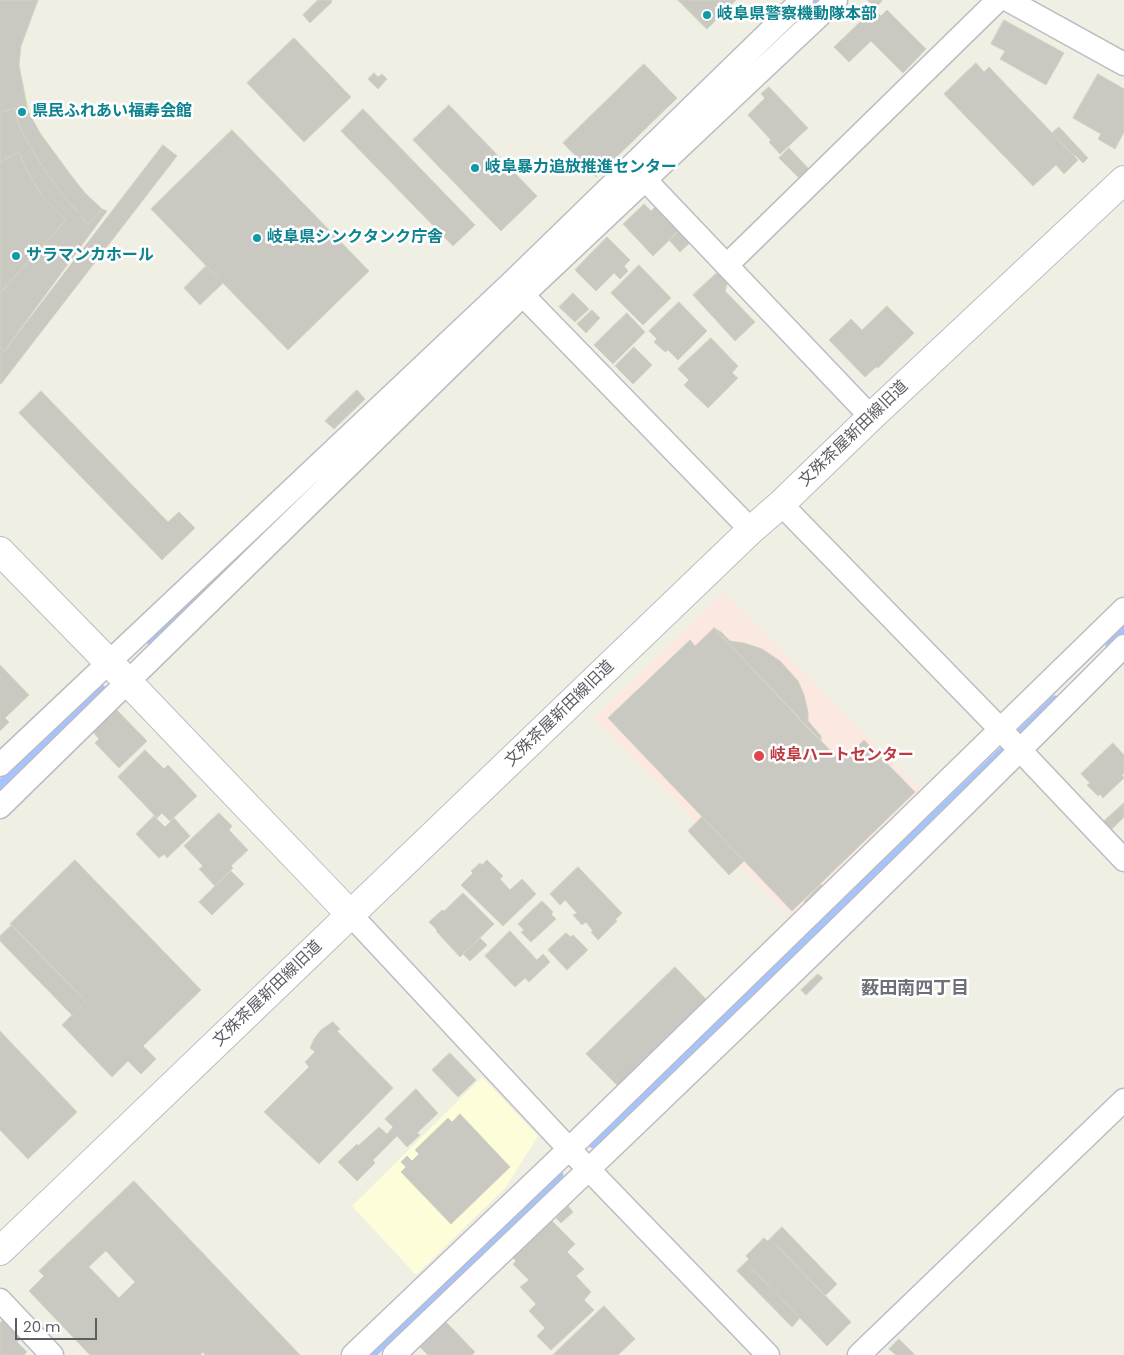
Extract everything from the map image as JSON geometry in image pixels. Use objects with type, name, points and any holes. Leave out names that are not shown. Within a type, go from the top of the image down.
[{"type":"street","points":[[639,173],[802,0]]},
{"type":"street","points":[[0,766],[108,662],[517,289],[639,173],[836,0]]},
{"type":"street","points":[[727,264],[998,0]]},
{"type":"street","points":[[1008,0],[1124,64]]},
{"type":"street","points":[[639,173],[872,417]]},
{"type":"street","name":"文殊茶屋新田線旧道","points":[[0,1251],[752,530],[1124,180]]},
{"type":"street","points":[[517,289],[752,530]]},
{"type":"street","points":[[0,807],[128,682],[517,289]]},
{"type":"street","points":[[781,504],[1001,730],[1124,860]]},
{"type":"street","points":[[0,551],[351,915],[569,1149],[768,1355]]},
{"type":"street","points":[[353,1355],[569,1149],[1124,609]]},
{"type":"street","points":[[394,1355],[590,1169],[1020,750],[1124,646]]},
{"type":"street","points":[[859,1355],[1124,1100]]},
{"type":"street","points":[[0,1300],[52,1355]]},
{"type":"shaded area","name":"岐阜ハートセンター","points":[[723,591],[924,793],[795,921],[594,719]]},
{"type":"shaded area","points":[[482,1077],[538,1136],[506,1187],[416,1275],[352,1206]]},
{"type":"building","name":"県民ふれあい福寿会館","points":[[0,0],[38,0],[21,46],[19,65],[28,111],[40,133],[70,174],[85,193],[102,209],[88,225],[50,178],[29,145],[18,123],[15,108],[0,113]]},
{"type":"building","points":[[318,0],[331,0],[332,2],[310,23],[303,15]]},
{"type":"building","name":"岐阜県警察機動隊本部","points":[[678,0],[736,0],[707,29]]},
{"type":"building","points":[[868,0],[882,0],[882,1],[875,8]]},
{"type":"building","points":[[871,7],[881,16],[887,10],[926,49],[903,73],[871,41],[849,62],[834,47],[861,21],[859,19]]},
{"type":"building","points":[[1004,20],[1064,53],[1046,85],[1000,59],[1005,51],[991,44]]},
{"type":"building","points":[[294,38],[351,97],[304,142],[247,83]]},
{"type":"building","points":[[976,63],[984,72],[989,67],[1078,160],[1064,174],[1056,165],[1033,186],[944,94]]},
{"type":"building","points":[[644,64],[677,98],[596,177],[563,143]]},
{"type":"building","points":[[374,73],[378,77],[382,74],[387,79],[378,89],[368,79]]},
{"type":"building","points":[[1098,74],[1124,89],[1124,132],[1115,149],[1098,139],[1101,134],[1073,118]]},
{"type":"building","points":[[769,87],[808,128],[780,154],[769,142],[771,140],[748,115],[765,98],[761,94]]},
{"type":"building","name":"岐阜暴力追放推進センター","points":[[449,105],[537,196],[501,231],[413,140]]},
{"type":"building","points":[[15,108],[18,123],[29,145],[50,178],[88,225],[102,209],[107,211],[4,351],[0,348],[0,293],[66,220],[42,196],[24,165],[19,152],[0,162],[0,113]]},
{"type":"building","points":[[363,109],[475,225],[453,246],[341,131]]},
{"type":"building","points":[[1059,127],[1088,158],[1083,163],[1052,133]]},
{"type":"building","name":"岐阜県シンクタンク庁舎","points":[[232,130],[369,271],[288,350],[151,209]]},
{"type":"building","points":[[163,145],[177,156],[1,384],[0,348],[4,351]]},
{"type":"building","points":[[789,148],[809,169],[799,178],[779,158]]},
{"type":"building","name":"サラマンカホール","points":[[19,152],[24,165],[42,196],[66,220],[0,293],[0,162]]},
{"type":"building","points":[[659,203],[683,227],[653,256],[623,224],[644,204],[651,211]]},
{"type":"building","points":[[683,227],[694,239],[680,252],[669,240]]},
{"type":"building","points":[[607,237],[630,260],[624,266],[628,271],[620,279],[614,273],[596,291],[575,270]]},
{"type":"building","points":[[639,265],[671,298],[643,325],[611,293]]},
{"type":"building","points":[[206,266],[223,283],[200,305],[184,288]]},
{"type":"building","points":[[719,271],[728,281],[725,291],[755,322],[735,341],[693,295]]},
{"type":"building","points":[[573,293],[589,309],[575,322],[559,307]]},
{"type":"building","points":[[679,302],[707,331],[678,360],[668,350],[665,352],[654,342],[657,339],[649,331]]},
{"type":"building","points":[[887,306],[914,333],[878,368],[876,367],[865,377],[829,340],[851,319],[862,330]]},
{"type":"building","points":[[592,310],[600,318],[586,333],[577,324]]},
{"type":"building","points":[[627,313],[645,332],[613,364],[594,345]]},
{"type":"building","points":[[711,338],[738,366],[732,373],[738,378],[708,408],[684,385],[689,380],[678,369]]},
{"type":"building","points":[[634,347],[652,365],[633,384],[615,366]]},
{"type":"building","points":[[357,390],[365,399],[334,429],[325,421]]},
{"type":"building","points":[[41,391],[168,522],[179,512],[195,528],[162,560],[19,413]]},
{"type":"building","name":"岐阜ハートセンター","points":[[714,628],[841,762],[864,740],[915,792],[792,911],[608,718],[690,640],[695,646]]},
{"type":"building","points":[[714,628],[730,641],[762,649],[780,661],[798,681],[804,695],[808,721],[821,736],[821,742]]},
{"type":"building","points":[[0,665],[29,695],[5,718],[9,722],[0,731]]},
{"type":"building","points":[[111,704],[147,741],[119,768],[95,743],[99,739],[88,726]]},
{"type":"building","points":[[1113,743],[1124,755],[1124,773],[1122,775],[1124,778],[1103,798],[1100,794],[1098,796],[1087,785],[1090,783],[1081,774]]},
{"type":"building","points":[[145,750],[164,769],[168,765],[197,796],[170,821],[162,813],[157,818],[118,777]]},
{"type":"building","points":[[1124,803],[1124,817],[1110,831],[1102,823]]},
{"type":"building","points":[[219,813],[232,826],[229,830],[248,850],[231,866],[233,868],[215,886],[199,869],[203,866],[184,846]]},
{"type":"building","points":[[154,816],[165,827],[174,818],[190,836],[167,858],[164,854],[159,858],[136,834]]},
{"type":"building","points":[[702,817],[744,861],[729,875],[688,831]]},
{"type":"building","points":[[75,860],[201,990],[143,1046],[156,1059],[141,1074],[128,1061],[112,1077],[62,1025],[86,1001],[10,924]]},
{"type":"building","points":[[487,860],[503,876],[500,879],[510,890],[522,879],[536,894],[503,926],[461,885],[473,873],[471,871]]},
{"type":"building","points":[[578,867],[622,913],[615,920],[617,921],[598,940],[586,922],[582,925],[573,915],[577,913],[565,900],[560,905],[550,894]]},
{"type":"building","points":[[231,871],[244,884],[212,915],[199,902]]},
{"type":"building","points":[[821,884],[825,889],[807,905],[804,902]]},
{"type":"building","points":[[463,893],[494,924],[460,957],[429,922]]},
{"type":"building","points":[[542,901],[553,912],[551,914],[556,919],[531,942],[521,932],[524,930],[518,924]]},
{"type":"building","points":[[12,925],[86,1001],[72,1015],[0,941],[0,936]]},
{"type":"building","points":[[510,931],[537,960],[543,954],[550,962],[529,982],[525,978],[515,987],[485,956]]},
{"type":"building","points":[[566,933],[571,937],[573,935],[588,950],[567,970],[548,950]]},
{"type":"building","points":[[480,938],[487,945],[470,961],[463,954]]},
{"type":"building","points":[[675,967],[707,1000],[618,1086],[586,1054]]},
{"type":"building","points":[[818,974],[823,978],[806,995],[801,990]]},
{"type":"building","points":[[333,1022],[340,1029],[337,1031],[393,1088],[319,1164],[264,1112],[309,1067],[305,1062],[315,1052],[310,1048],[314,1039],[321,1030]]},
{"type":"building","points":[[0,1031],[77,1112],[28,1159],[0,1130]]},
{"type":"building","points":[[450,1053],[476,1080],[458,1097],[432,1070]]},
{"type":"building","points":[[416,1089],[438,1113],[417,1133],[420,1135],[407,1147],[397,1136],[373,1160],[375,1163],[357,1181],[338,1162],[379,1127],[387,1134],[393,1127],[385,1119]]},
{"type":"building","points":[[460,1114],[510,1167],[451,1224],[401,1172],[406,1167],[401,1162],[407,1156],[412,1161],[419,1154],[415,1150],[448,1118],[452,1122]]},
{"type":"building","points":[[134,1181],[300,1355],[205,1355],[203,1352],[200,1355],[90,1355],[29,1291],[44,1276],[39,1271]],"holes":[[[106,1251],[135,1282],[119,1298],[89,1267]]]},
{"type":"building","points":[[568,1206],[573,1212],[561,1223],[556,1218]]},
{"type":"building","points":[[552,1221],[575,1244],[567,1252],[584,1269],[576,1276],[591,1292],[584,1300],[594,1310],[551,1350],[537,1336],[545,1328],[529,1311],[536,1304],[520,1287],[529,1280],[513,1264],[516,1261],[513,1258]]},
{"type":"building","points":[[782,1227],[837,1284],[825,1296],[770,1239]]},
{"type":"building","points":[[764,1238],[767,1241],[770,1239],[851,1322],[827,1346],[746,1262],[749,1259],[746,1256]]},
{"type":"building","points":[[746,1262],[800,1318],[792,1327],[737,1271]]},
{"type":"building","points":[[604,1306],[635,1339],[618,1355],[553,1355]]},
{"type":"building","points":[[4,1319],[22,1337],[17,1342],[27,1352],[24,1355],[0,1355],[0,1323]]},
{"type":"building","points":[[446,1322],[475,1352],[472,1355],[428,1355],[420,1347]]},
{"type":"building","points":[[899,1339],[915,1355],[896,1355],[889,1349]]},
{"type":"waterway","points":[[804,12],[817,0]]},
{"type":"waterway","points":[[151,641],[269,528]]},
{"type":"waterway","points":[[1110,645],[1124,631]]},
{"type":"waterway","points":[[0,785],[101,689]]},
{"type":"waterway","points":[[1022,732],[1055,700]]},
{"type":"waterway","points":[[593,1144],[1002,752]]},
{"type":"waterway","points":[[371,1355],[559,1175]]},
{"type":"place","name":"岐阜県警察機動隊本部","points":[[707,15]]},
{"type":"place","name":"県民ふれあい福寿会館","points":[[22,112]]},
{"type":"place","name":"岐阜暴力追放推進センター","points":[[475,168]]},
{"type":"place","name":"岐阜県シンクタンク庁舎","points":[[257,238]]},
{"type":"place","name":"サラマンカホール","points":[[16,256]]},
{"type":"place","name":"岐阜ハートセンター","points":[[759,756]]},
{"type":"district","name":"薮田南四丁目","points":[[915,989]]}]
